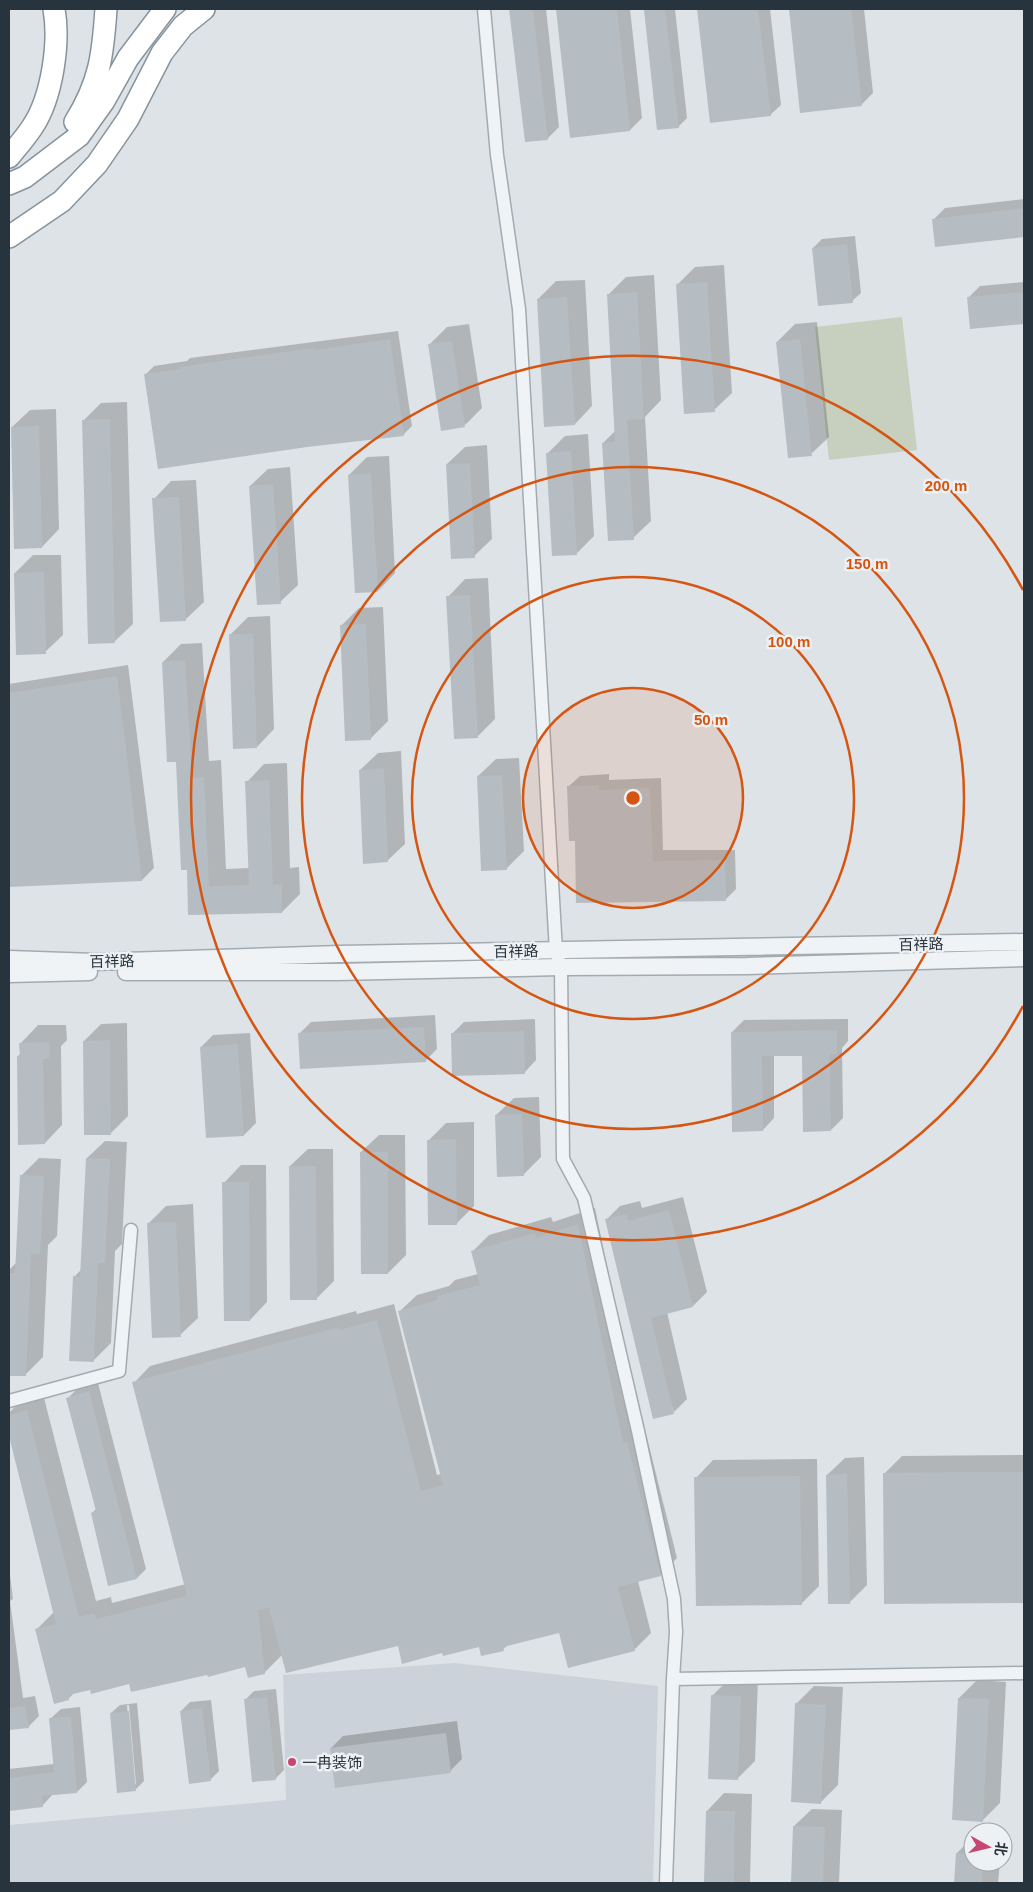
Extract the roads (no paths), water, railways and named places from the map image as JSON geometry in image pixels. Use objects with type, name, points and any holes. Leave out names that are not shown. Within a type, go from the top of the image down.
[{"type":"highway","points":[[9,157],[34,125],[44,102],[56,52],[57,23],[54,9]]},
{"type":"highway","points":[[9,195],[52,159],[86,106],[95,83],[103,53],[106,9]]},
{"type":"highway","points":[[9,184],[24,177],[79,136],[104,102],[128,58],[165,9]]},
{"type":"highway","points":[[9,237],[62,201],[97,164],[128,119],[162,53],[183,26],[204,9]]},
{"type":"street","points":[[484,9],[497,155],[518,308],[556,951],[561,967],[563,1159],[584,1198],[638,1430],[674,1599],[676,1632],[672,1679],[666,1883]]},
{"type":"street","name":"百祥路","points":[[9,959],[94,962],[340,954],[1024,942]]},
{"type":"street","name":"百祥路","points":[[9,974],[336,972],[561,967],[748,966],[1024,958]]},
{"type":"street","points":[[9,1401],[119,1371],[131,1230]]},
{"type":"street","points":[[672,1679],[1024,1673]]},
{"type":"place","name":"一冉装饰","points":[[292,1762]]}]
